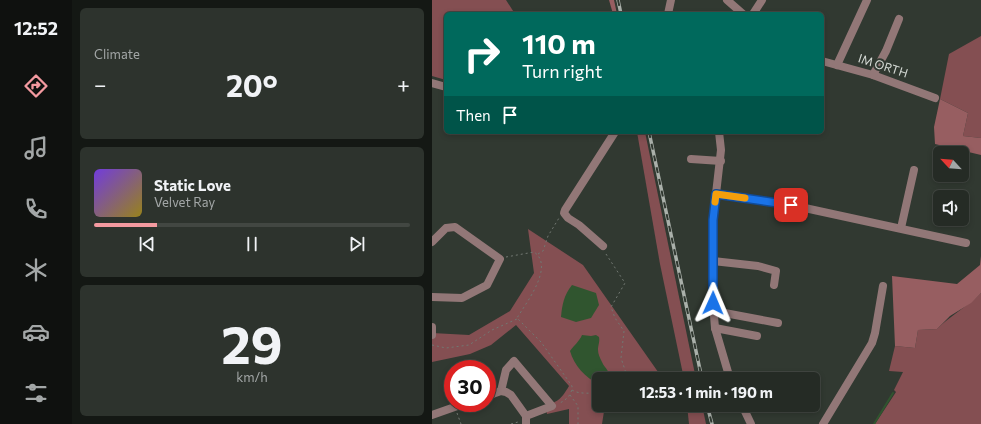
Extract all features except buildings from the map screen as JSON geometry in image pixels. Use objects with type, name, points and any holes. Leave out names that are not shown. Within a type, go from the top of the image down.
[{"type":"street","points":[[668,12],[671,0]]},
{"type":"street","points":[[727,0],[741,12]]},
{"type":"street","points":[[754,12],[762,0]]},
{"type":"street","points":[[837,65],[868,0]]},
{"type":"street","points":[[873,75],[886,51],[899,19]]},
{"type":"street","name":"IM ORTH","points":[[824,62],[873,75],[935,98]]},
{"type":"street","points":[[432,83],[444,86]]},
{"type":"street","points":[[602,246],[564,213],[614,134]]},
{"type":"street","points":[[719,134],[721,150],[713,220],[714,311],[715,328],[728,372]]},
{"type":"street","points":[[691,160],[720,162]]},
{"type":"street","points":[[901,228],[914,170]]},
{"type":"street","points":[[716,194],[791,205],[966,242]]},
{"type":"street","points":[[432,242],[446,228],[455,227],[500,258],[487,285],[462,298],[432,297]]},
{"type":"street","points":[[713,261],[758,266],[776,271],[774,286]]},
{"type":"street","points":[[822,424],[872,343],[883,286]]},
{"type":"street","points":[[714,311],[778,323]]},
{"type":"street","points":[[432,327],[432,335]]},
{"type":"street","points":[[715,328],[757,336]]},
{"type":"street","points":[[496,393],[501,391],[511,395],[526,420],[552,406],[514,361],[506,370],[501,391]]},
{"type":"street","points":[[432,415],[444,411]]},
{"type":"street","points":[[745,412],[751,424]]},
{"type":"path","points":[[500,258],[534,252],[537,254],[543,251],[548,236],[564,213]]},
{"type":"path","points":[[432,345],[446,348],[469,345],[492,330],[518,318],[540,279],[542,268],[537,254]]},
{"type":"path","points":[[606,255],[625,283],[611,307],[615,318],[624,331],[621,358],[626,372]]},
{"type":"path","points":[[518,318],[541,342],[572,386],[570,395],[566,400],[552,406]]},
{"type":"path","points":[[572,389],[577,392],[592,392]]},
{"type":"path","points":[[570,395],[578,406],[578,424]]},
{"type":"path","points":[[456,412],[461,424]]},
{"type":"shaded area","points":[[432,0],[506,0],[514,12],[444,12],[444,79],[432,76]]},
{"type":"shaded area","points":[[609,0],[614,0],[617,12],[612,12]]},
{"type":"shaded area","points":[[981,36],[981,138],[963,136],[968,113],[940,99],[949,54]]},
{"type":"shaded area","points":[[940,99],[968,113],[963,136],[981,138],[981,155],[969,152],[969,146],[943,146],[935,144],[934,127]]},
{"type":"shaded area","points":[[637,134],[645,134],[695,372],[683,372],[660,264]]},
{"type":"shaded area","points":[[528,229],[583,265],[658,372],[592,372],[592,412],[604,412],[602,424],[569,424],[569,409],[547,414],[546,406],[560,399],[569,386],[516,325],[491,345],[470,354],[432,362],[432,333],[469,335],[510,311],[534,273]]},
{"type":"shaded area","points":[[981,256],[981,293],[971,303],[950,316],[937,329],[918,330],[915,348],[895,346],[892,276],[957,284],[980,265]]},
{"type":"shaded area","points":[[572,285],[596,293],[599,305],[591,318],[576,322],[561,317],[564,300]]},
{"type":"shaded area","points":[[981,293],[981,424],[875,424],[896,392],[894,390],[903,372],[889,371],[895,346],[915,348],[918,330],[937,329]]},
{"type":"shaded area","points":[[582,335],[596,335],[599,337],[599,354],[608,372],[592,372],[592,380],[585,375],[574,361],[570,351]]},
{"type":"shaded area","points":[[688,412],[703,412],[706,424],[689,424]]},
{"type":"waterway","points":[[874,424],[893,393]]},
{"type":"railway","points":[[618,0],[621,12]]},
{"type":"railway","points":[[649,134],[700,372]]},
{"type":"railway","points":[[709,412],[712,424]]},
{"type":"slow traffic","points":[[715,202],[716,194],[745,198]]},
{"type":"route","points":[[713,303],[713,220],[716,194],[791,205]]}]
